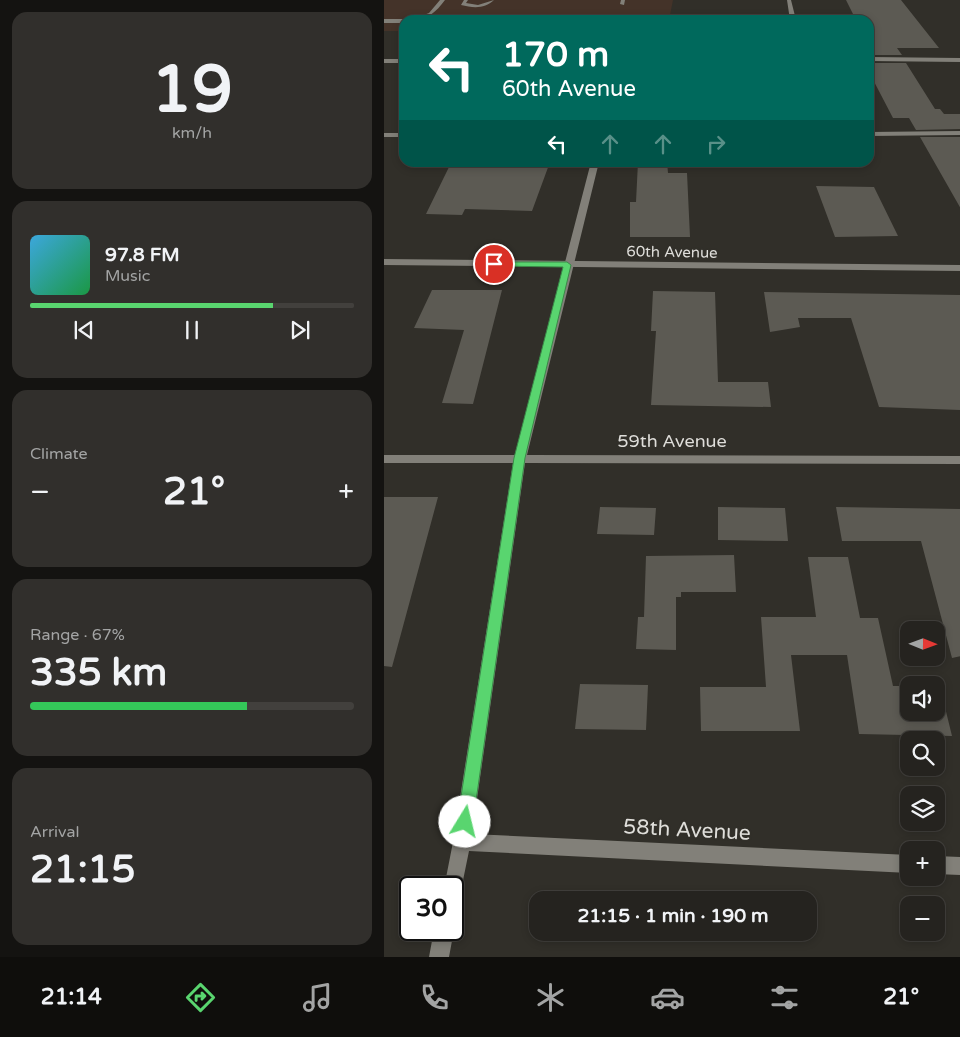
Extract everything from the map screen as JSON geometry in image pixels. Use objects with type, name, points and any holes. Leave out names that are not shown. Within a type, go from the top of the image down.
[{"type":"street","points":[[428,15],[443,0]]},
{"type":"street","points":[[466,0],[463,4],[475,6],[486,5],[492,0]]},
{"type":"street","points":[[789,0],[792,15]]},
{"type":"street","points":[[384,21],[399,21]]},
{"type":"street","points":[[874,59],[960,60]]},
{"type":"street","points":[[384,61],[399,61]]},
{"type":"street","points":[[874,134],[960,133]]},
{"type":"street","points":[[384,135],[399,135]]},
{"type":"street","points":[[455,876],[520,458],[567,265],[594,167]]},
{"type":"street","name":"60th Avenue","points":[[384,262],[960,268]]},
{"type":"street","name":"59th Avenue","points":[[384,459],[960,460]]},
{"type":"street","name":"58th Avenue","points":[[462,842],[900,864]]},
{"type":"street","points":[[945,865],[960,866]]},
{"type":"street","points":[[439,957],[442,941]]},
{"type":"shaded area","points":[[384,0],[673,0],[670,15],[399,15],[399,31],[384,31]]},
{"type":"building","points":[[846,0],[901,0],[939,48],[897,48],[902,55],[874,55],[874,15],[854,15]]},
{"type":"building","points":[[874,63],[906,63],[935,109],[940,109],[944,114],[961,114],[961,129],[916,130],[909,118],[893,118],[874,82]]},
{"type":"building","points":[[920,137],[961,137],[961,209]]},
{"type":"building","points":[[449,167],[548,167],[532,211],[465,209],[462,215],[426,214]]},
{"type":"building","points":[[638,167],[667,167],[668,173],[687,173],[690,237],[630,237],[630,202],[636,202]]},
{"type":"building","points":[[816,186],[874,187],[898,236],[835,237]]},
{"type":"building","points":[[432,290],[502,290],[473,404],[442,403],[464,330],[414,328]]},
{"type":"building","points":[[653,291],[715,292],[718,382],[768,382],[771,407],[651,405],[656,331],[651,331]]},
{"type":"building","points":[[764,292],[961,295],[961,410],[879,407],[851,318],[798,318],[800,327],[770,332]]},
{"type":"building","points":[[384,497],[438,497],[392,667],[384,666]]},
{"type":"building","points":[[600,507],[656,508],[654,535],[597,534]]},
{"type":"building","points":[[718,507],[785,508],[788,541],[718,540]]},
{"type":"building","points":[[836,507],[961,509],[961,656],[952,658],[945,632],[945,621],[942,621],[921,541],[842,541]]},
{"type":"building","points":[[734,555],[736,592],[681,592],[681,597],[676,597],[676,650],[636,649],[638,617],[644,617],[646,556]]},
{"type":"building","points":[[808,557],[848,557],[860,618],[878,618],[893,686],[900,686],[900,721],[945,721],[945,707],[952,736],[945,736],[945,731],[900,731],[900,735],[859,734],[847,655],[791,655],[800,731],[701,731],[700,687],[766,687],[761,617],[816,617]]},
{"type":"building","points":[[580,684],[648,685],[646,730],[575,729]]},
{"type":"route","points":[[465,822],[520,458],[567,265],[494,264]]}]
